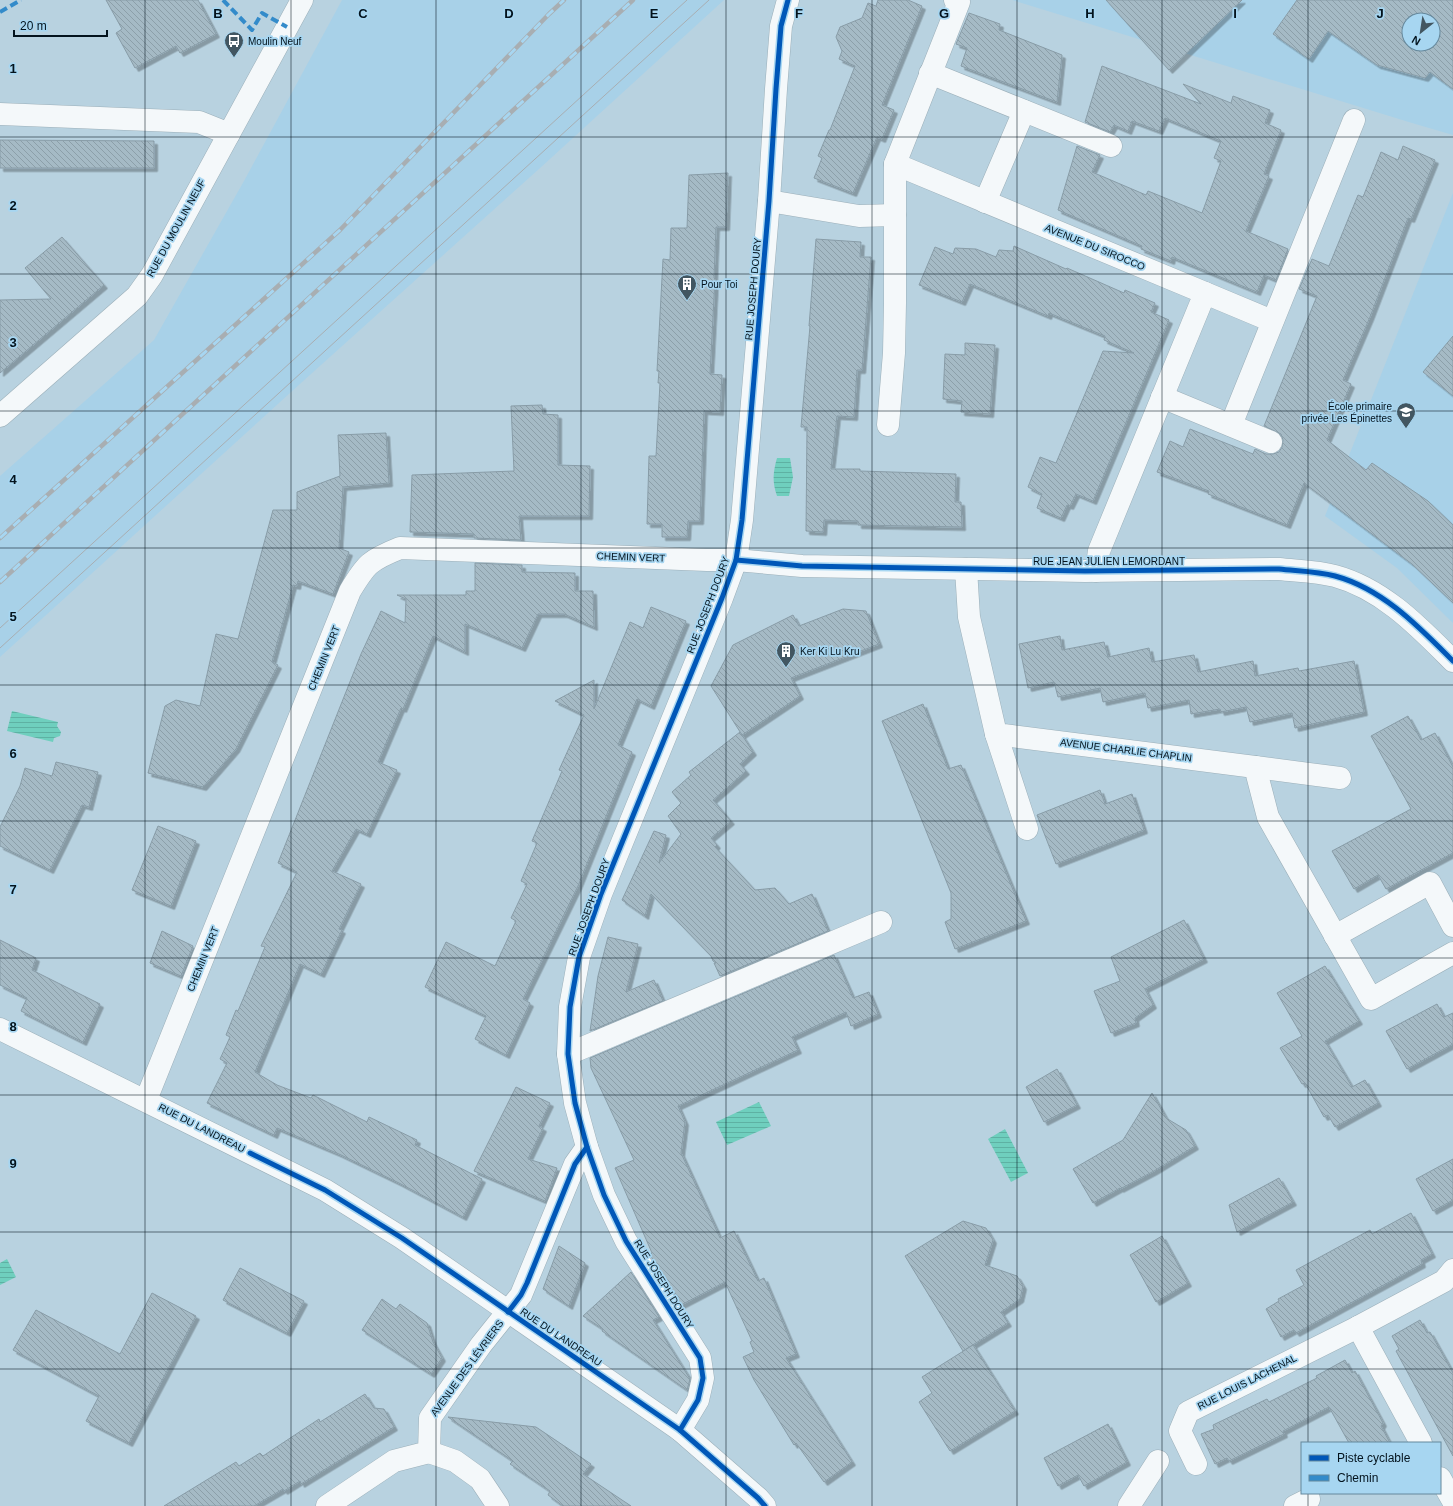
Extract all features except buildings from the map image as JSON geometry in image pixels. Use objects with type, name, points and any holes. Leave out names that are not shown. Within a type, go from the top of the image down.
[{"type":"street","name":"RUE DU MOULIN NEUF","points":[[0,416],[137,296],[152,275],[302,0]]},
{"type":"street","name":"RUE JOSEPH DOURY","points":[[680,1430],[698,1400],[703,1378],[700,1358],[626,1241],[604,1195],[586,1147],[575,1103],[568,1054],[570,1007],[579,957],[601,894],[722,598],[736,560],[742,520],[769,201],[781,34],[788,0]]},
{"type":"street","points":[[888,425],[894,353],[896,260],[895,164],[959,2],[955,0]]},
{"type":"street","points":[[930,73],[1111,146]]},
{"type":"street","points":[[985,202],[1024,111]]},
{"type":"street","points":[[0,114],[198,122],[229,134]]},
{"type":"street","points":[[1231,425],[1354,120]]},
{"type":"street","name":"AVENUE DU SIROCCO","points":[[895,164],[1272,321]]},
{"type":"street","points":[[769,201],[859,216],[895,216]]},
{"type":"street","points":[[1096,571],[1099,551],[1205,293]]},
{"type":"street","points":[[1162,397],[1271,442]]},
{"type":"street","name":"CHEMIN VERT","points":[[146,1100],[350,591],[360,574],[370,562],[400,548],[736,560]]},
{"type":"street","name":"RUE JEAN JULIEN LEMORDANT","points":[[736,560],[802,566],[1096,571],[1307,571],[1334,575],[1359,585],[1382,598],[1424,632],[1453,661]]},
{"type":"street","points":[[966,569],[969,617],[996,734],[1027,829]]},
{"type":"street","name":"AVENUE CHARLIE CHAPLIN","points":[[996,734],[1340,778]]},
{"type":"street","points":[[1255,767],[1268,817],[1371,999],[1453,953]]},
{"type":"street","points":[[1335,936],[1430,883],[1453,926]]},
{"type":"street","points":[[568,1054],[881,922]]},
{"type":"street","name":"RUE DU LANDREAU","points":[[0,1029],[325,1190],[402,1238],[680,1430],[758,1498],[765,1506]]},
{"type":"street","points":[[508,1312],[521,1295],[527,1283],[576,1164],[586,1147]]},
{"type":"street","name":"RUE LOUIS LACHENAL","points":[[1196,1464],[1180,1431],[1188,1412],[1358,1327],[1444,1281],[1453,1270]]},
{"type":"street","name":"AVENUE DES LÉVRIERS","points":[[429,1452],[430,1418],[481,1345],[508,1312]]},
{"type":"street","points":[[1358,1327],[1420,1442]]},
{"type":"street","points":[[327,1506],[394,1461],[429,1452],[455,1461],[480,1480],[498,1506]]},
{"type":"street","points":[[1129,1506],[1158,1461]]},
{"type":"street","points":[[1441,1480],[1453,1502]]},
{"type":"shaded area","points":[[342,0],[724,0],[0,657],[0,476],[154,340],[244,181]]},
{"type":"shaded area","points":[[1012,0],[1453,0],[1453,135],[1412,123]]},
{"type":"shaded area","name":"École primaire privée Les Épinettes","points":[[1453,193],[1453,623],[1397,568],[1325,516]]},
{"type":"shaded area","points":[[777,458],[790,458],[793,477],[789,496],[777,496],[774,486],[774,477]]},
{"type":"shaded area","points":[[12,711],[58,722],[57,726],[61,732],[60,736],[54,738],[53,742],[7,731]]},
{"type":"shaded area","points":[[759,1102],[771,1126],[727,1145],[716,1122]]},
{"type":"shaded area","points":[[1005,1129],[1028,1173],[1011,1182],[988,1139]]},
{"type":"shaded area","points":[[7,1259],[16,1277],[0,1285],[0,1263]]},
{"type":"tram line","points":[[0,628],[687,0]]},
{"type":"tram line","points":[[0,648],[709,0]]},
{"type":"railway","points":[[0,538],[340,230],[564,0]]},
{"type":"railway","points":[[0,582],[633,0]]},
{"type":"marked path","points":[[0,12],[21,0]]},
{"type":"marked path","points":[[223,0],[252,30],[262,13],[287,27]]},
{"type":"cycle path","points":[[680,1430],[698,1400],[703,1378],[700,1358],[626,1241],[604,1195],[587,1147],[575,1103],[568,1054],[570,1007],[579,957],[601,894],[722,598],[736,560],[742,520],[769,201],[781,26],[788,0]]},
{"type":"cycle path","points":[[736,560],[802,566],[1085,571],[1279,569],[1307,571],[1335,576],[1369,590],[1399,611],[1427,635],[1453,661]]},
{"type":"cycle path","points":[[508,1312],[521,1295],[527,1283],[575,1164],[587,1147]]},
{"type":"cycle path","points":[[250,1153],[325,1190],[402,1238],[680,1430],[758,1498],[765,1506]]},
{"type":"place","name":"Moulin Neuf","points":[[234,58]]},
{"type":"place","name":"Pour Toi","points":[[687,301]]},
{"type":"place","name":"École primaire privée Les Épinettes","points":[[1406,429]]},
{"type":"place","name":"Ker Ki Lu Kru","points":[[786,668]]}]
